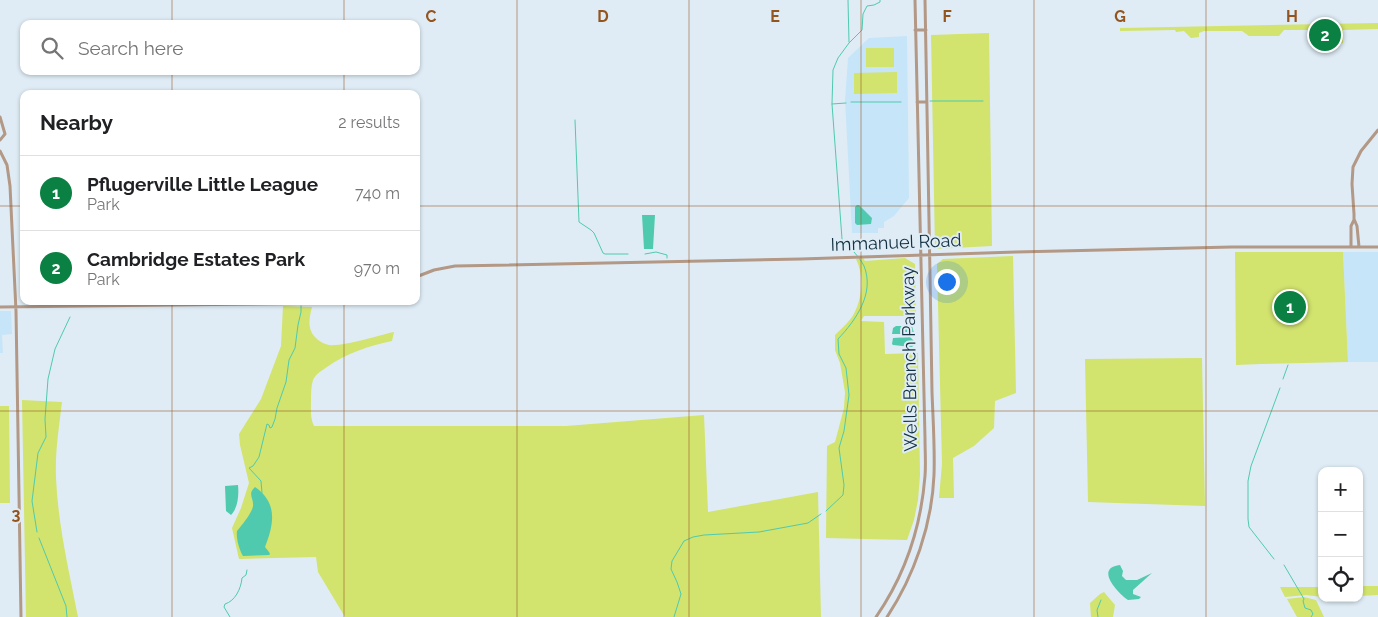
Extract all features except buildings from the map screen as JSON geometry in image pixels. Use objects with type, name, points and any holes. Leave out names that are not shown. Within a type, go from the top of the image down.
[{"type":"street","name":"Wells Branch Parkway","points":[[876,617],[888,600],[902,572],[919,520],[924,490],[926,438],[915,0]]},
{"type":"street","name":"Wells Branch Parkway","points":[[887,617],[895,605],[919,551],[927,522],[934,476],[925,0]]},
{"type":"street","points":[[916,30],[926,30]]},
{"type":"street","points":[[917,102],[927,102]]},
{"type":"street","points":[[0,117],[5,134],[0,140]]},
{"type":"street","points":[[1351,247],[1351,226],[1354,219],[1352,184],[1354,167],[1360,151],[1378,130]]},
{"type":"street","points":[[0,151],[9,172],[16,306],[21,617]]},
{"type":"street","points":[[1354,219],[1358,226],[1359,247]]},
{"type":"street","name":"Immanuel Road","points":[[420,275],[434,270],[455,266],[920,254],[1378,247]]},
{"type":"street","points":[[0,307],[150,305]]},
{"type":"shaded area","points":[[1378,23],[1378,29],[1343,30],[1343,43],[1330,45],[1325,40],[1308,40],[1307,30],[1284,30],[1279,36],[1249,36],[1242,31],[1204,31],[1199,33],[1199,37],[1191,38],[1184,31],[1176,32],[1175,30],[1120,31],[1120,28]]},
{"type":"shaded area","points":[[989,33],[992,246],[935,249],[931,35]]},
{"type":"shaded area","points":[[907,36],[909,198],[894,216],[884,222],[884,228],[878,228],[878,233],[852,233],[845,100],[848,58],[869,38]]},
{"type":"shaded area","points":[[866,48],[894,48],[894,67],[866,67]]},
{"type":"shaded area","points":[[897,72],[897,93],[854,94],[854,73]]},
{"type":"shaded area","points":[[857,205],[872,218],[871,224],[857,225],[855,223],[855,207]]},
{"type":"shaded area","points":[[642,215],[655,215],[653,249],[644,249]]},
{"type":"shaded area","points":[[1235,252],[1343,252],[1348,362],[1236,365]]},
{"type":"shaded area","points":[[1343,252],[1378,252],[1378,362],[1348,362]]},
{"type":"shaded area","points":[[1013,256],[1016,393],[995,401],[994,428],[974,446],[953,458],[954,498],[939,498],[942,464],[937,264],[943,259]]},
{"type":"shaded area","points":[[863,258],[865,261],[905,258],[915,264],[916,316],[864,316],[861,321],[884,322],[885,354],[918,353],[920,475],[914,520],[907,540],[826,538],[827,446],[835,442],[844,408],[845,392],[840,363],[835,350],[835,335],[852,317],[858,304],[861,289],[861,273],[856,259]]},
{"type":"shaded area","points":[[283,306],[312,307],[309,322],[311,331],[318,340],[329,345],[352,343],[394,332],[392,341],[350,354],[316,376],[312,382],[311,392],[311,413],[314,426],[566,426],[704,415],[708,512],[818,492],[821,617],[345,617],[318,572],[316,557],[239,559],[232,528],[249,483],[239,434],[261,399],[281,346]]},
{"type":"shaded area","points":[[0,311],[11,311],[12,334],[2,335],[3,353],[0,353]]},
{"type":"shaded area","points":[[896,326],[912,326],[914,333],[892,334],[893,328]]},
{"type":"shaded area","points":[[910,337],[914,341],[912,347],[892,344],[893,338]]},
{"type":"shaded area","points":[[1202,358],[1205,506],[1088,502],[1085,359]]},
{"type":"shaded area","points":[[22,400],[62,402],[56,459],[57,496],[64,548],[78,617],[26,617]]},
{"type":"shaded area","points":[[0,406],[9,406],[10,503],[0,503]]},
{"type":"shaded area","points":[[238,485],[237,501],[231,515],[226,511],[225,486]]},
{"type":"shaded area","points":[[255,487],[268,500],[271,507],[272,522],[265,547],[270,554],[243,556],[238,544],[237,531],[252,509],[251,492]]},
{"type":"shaded area","points":[[1120,565],[1123,571],[1122,576],[1126,580],[1137,580],[1152,573],[1133,590],[1133,594],[1141,597],[1139,599],[1128,600],[1110,581],[1109,571],[1112,567]]},
{"type":"shaded area","points":[[1363,586],[1378,586],[1378,595],[1363,596]]},
{"type":"shaded area","points":[[1280,587],[1318,587],[1318,596],[1306,595],[1285,597]]},
{"type":"shaded area","points":[[1104,592],[1115,605],[1113,617],[1091,617],[1090,603]]},
{"type":"shaded area","points":[[1304,597],[1316,600],[1324,617],[1297,617],[1287,599]]},
{"type":"waterway","points":[[848,0],[849,42]]},
{"type":"waterway","points":[[826,511],[843,495],[844,485],[839,448],[844,431],[849,395],[846,368],[839,354],[838,339],[862,306],[867,286],[864,266],[857,255],[842,239],[832,104],[833,70],[838,58],[862,30],[863,14],[867,6],[874,5],[880,2],[880,0]]},
{"type":"waterway","points":[[930,101],[983,101]]},
{"type":"waterway","points":[[851,102],[901,102]]},
{"type":"waterway","points":[[832,104],[846,103]]},
{"type":"waterway","points":[[575,120],[579,222],[594,233],[603,253],[628,254]]},
{"type":"waterway","points":[[645,254],[656,252],[667,255],[667,258]]},
{"type":"waterway","points":[[262,493],[261,481],[249,468],[253,466],[259,457],[267,424],[270,428],[272,427],[275,419],[286,382],[289,360],[295,348],[301,306]]},
{"type":"waterway","points":[[37,532],[32,501],[38,453],[46,437],[45,419],[48,379],[55,349],[70,317]]},
{"type":"waterway","points":[[1283,379],[1288,365]]},
{"type":"waterway","points":[[1274,559],[1249,527],[1248,481],[1251,466],[1280,388]]},
{"type":"waterway","points":[[674,617],[681,594],[671,569],[672,561],[684,541],[704,535],[759,532],[808,523],[821,514]]},
{"type":"waterway","points":[[39,538],[66,606],[67,617]]},
{"type":"waterway","points":[[1284,565],[1304,599],[1305,608],[1311,610],[1313,614],[1311,617]]},
{"type":"waterway","points":[[230,617],[224,607],[225,604],[237,594],[242,578],[246,575],[247,570]]},
{"type":"waterway","points":[[1098,617],[1097,610],[1101,600]]},
{"type":"place","name":"Cambridge Estates Park","points":[[1325,35]]},
{"type":"place","name":"Pflugerville Little League","points":[[1290,307]]}]
